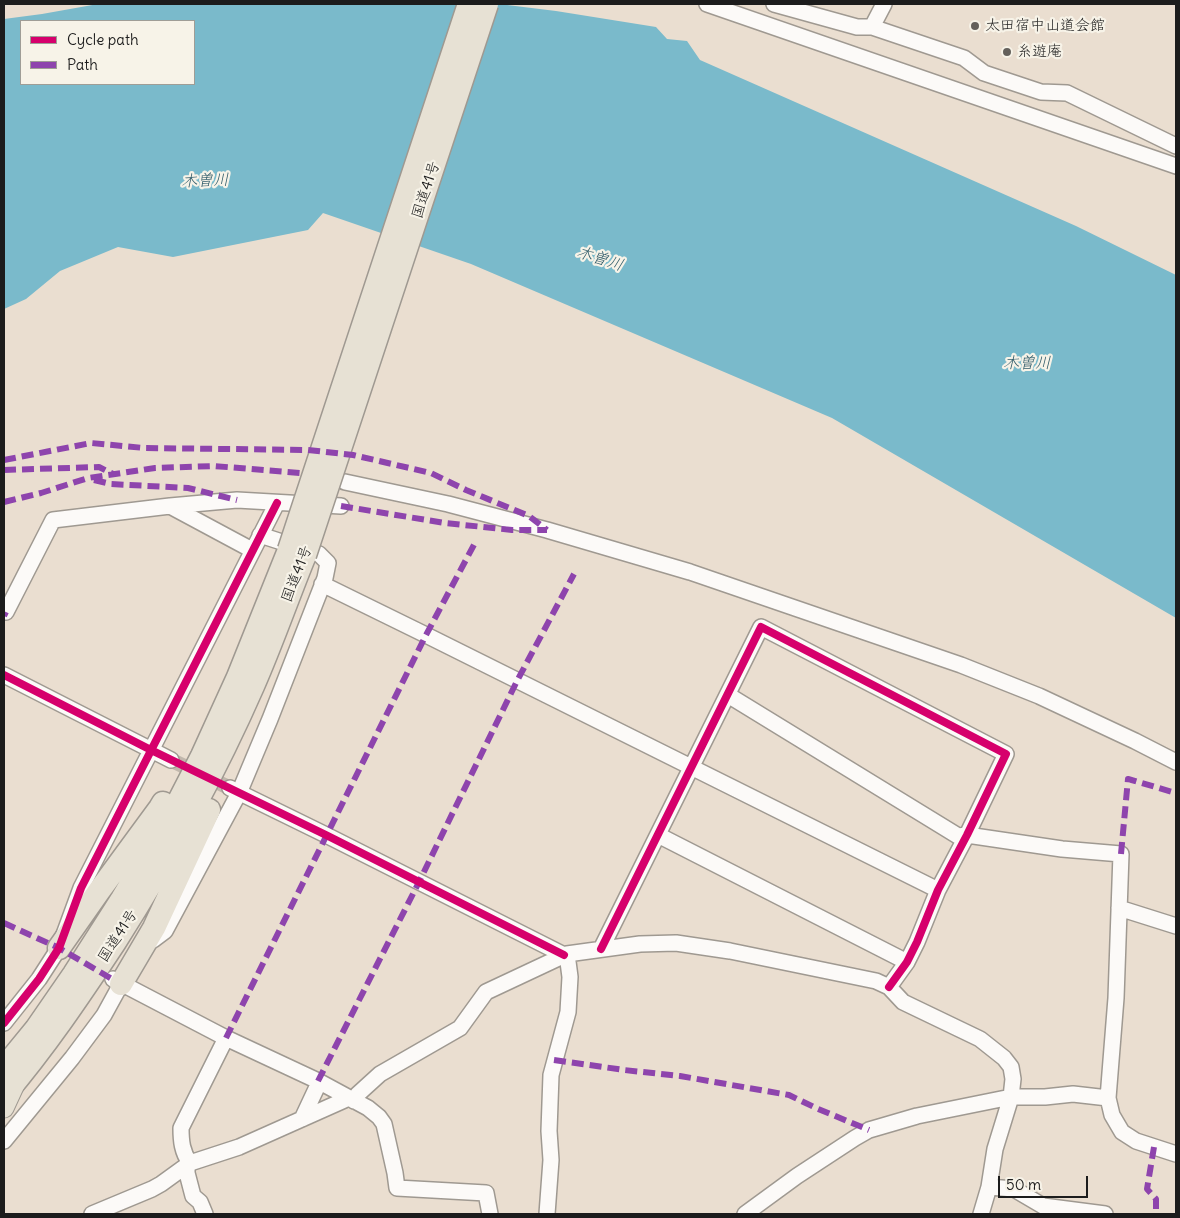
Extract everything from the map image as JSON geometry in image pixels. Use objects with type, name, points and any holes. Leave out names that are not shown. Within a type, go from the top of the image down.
[{"type":"highway","name":"国道41号","points":[[12,1072],[48,1040],[82,992],[136,908],[191,814],[254,685],[469,4]]},
{"type":"highway","name":"国道41号","points":[[4,1095],[12,1072],[36,1029],[122,899],[167,824],[202,756],[238,677],[272,594],[297,553],[487,4]]},
{"type":"highway","points":[[59,948],[160,808],[260,607],[272,594]]},
{"type":"highway","points":[[116,982],[143,947],[154,928],[225,775],[247,720],[254,685]]},
{"type":"main road","points":[[4,1108],[12,1072]]},
{"type":"street","points":[[707,4],[1176,166]]},
{"type":"street","points":[[774,4],[857,27],[872,27],[964,58],[984,73],[1041,92],[1067,93],[1176,146]]},
{"type":"street","points":[[872,27],[884,4]]},
{"type":"street","points":[[345,482],[448,504],[547,530],[690,572],[961,665],[1038,696],[1135,740],[1176,762]]},
{"type":"street","points":[[6,612],[54,520],[237,500],[341,506]]},
{"type":"street","points":[[4,1022],[39,979],[59,948],[81,888],[277,503]]},
{"type":"street","points":[[170,506],[252,550]]},
{"type":"street","points":[[143,947],[165,931],[270,719],[325,578],[328,563],[319,554],[260,535]]},
{"type":"street","points":[[322,584],[938,890]]},
{"type":"street","points":[[601,949],[761,626],[1006,754],[938,890],[907,962],[889,987]]},
{"type":"street","points":[[4,675],[171,760]]},
{"type":"street","points":[[728,694],[958,836],[967,835],[1062,849],[1121,854],[1116,998],[1108,1098],[1112,1115],[1122,1132],[1136,1141],[1176,1154]]},
{"type":"street","points":[[234,791],[565,954]]},
{"type":"street","points":[[658,835],[907,962]]},
{"type":"street","points":[[1119,908],[1176,926]]},
{"type":"street","points":[[92,1214],[152,1189],[190,1163],[239,1147],[302,1118],[351,1100],[380,1074],[460,1028],[486,992],[565,954],[640,944],[676,943],[730,951],[876,981],[889,987],[903,1002],[980,1039],[1004,1058],[1011,1067],[1013,1079],[1011,1097],[995,1149],[989,1187],[981,1214]]},
{"type":"street","points":[[547,1214],[551,1160],[549,1131],[551,1074],[568,1012],[570,977],[565,954]]},
{"type":"street","points":[[4,1141],[78,1051],[104,1015],[116,982],[226,1038],[318,1081],[368,1108],[384,1124],[397,1188],[486,1193],[490,1214]]},
{"type":"street","points":[[190,1163],[185,1157],[181,1142],[181,1128],[226,1038]]},
{"type":"street","points":[[302,1118],[318,1081]]},
{"type":"street","points":[[745,1214],[798,1176],[869,1130],[917,1116],[1011,1097],[1046,1097],[1073,1094],[1108,1098]]},
{"type":"street","points":[[190,1163],[186,1172],[193,1196],[200,1202],[205,1214]]},
{"type":"street","points":[[989,1187],[1014,1189],[1043,1206],[1105,1214]]},
{"type":"water","name":"木曽川","points":[[98,4],[499,4],[656,27],[667,39],[687,41],[700,60],[1076,226],[1176,275],[1176,618],[832,418],[471,264],[323,213],[308,230],[173,257],[118,247],[60,271],[26,299],[4,309],[4,19]]},
{"type":"tunnel","points":[[171,760],[230,788]]},
{"type":"marked path","points":[[4,460],[91,443],[144,448],[308,450],[353,455],[431,473],[466,490],[529,516],[547,530]]},
{"type":"marked path","points":[[4,502],[41,493],[88,478],[155,468],[214,466],[300,473]]},
{"type":"marked path","points":[[4,470],[99,467],[113,474]]},
{"type":"marked path","points":[[94,480],[111,484],[188,488],[237,500]]},
{"type":"marked path","points":[[341,506],[445,523],[512,530],[547,530]]},
{"type":"marked path","points":[[226,1038],[426,635],[476,541]]},
{"type":"marked path","points":[[318,1081],[419,882],[517,681],[574,574]]},
{"type":"marked path","points":[[4,616],[6,612]]},
{"type":"marked path","points":[[1121,854],[1128,779],[1176,793]]},
{"type":"marked path","points":[[4,923],[59,948],[112,979]]},
{"type":"marked path","points":[[554,1060],[680,1076],[789,1095],[869,1130]]},
{"type":"marked path","points":[[1154,1147],[1147,1189],[1156,1199],[1156,1214]]},
{"type":"cycle path","points":[[4,1023],[39,979],[59,948],[81,888],[277,503]]},
{"type":"cycle path","points":[[601,949],[761,627],[1006,754],[938,890],[907,962],[889,987]]},
{"type":"cycle path","points":[[4,675],[564,955]]},
{"type":"place","name":"太田宿中山道会館","points":[[975,26]]},
{"type":"place","name":"糸遊庵","points":[[1007,52]]}]
